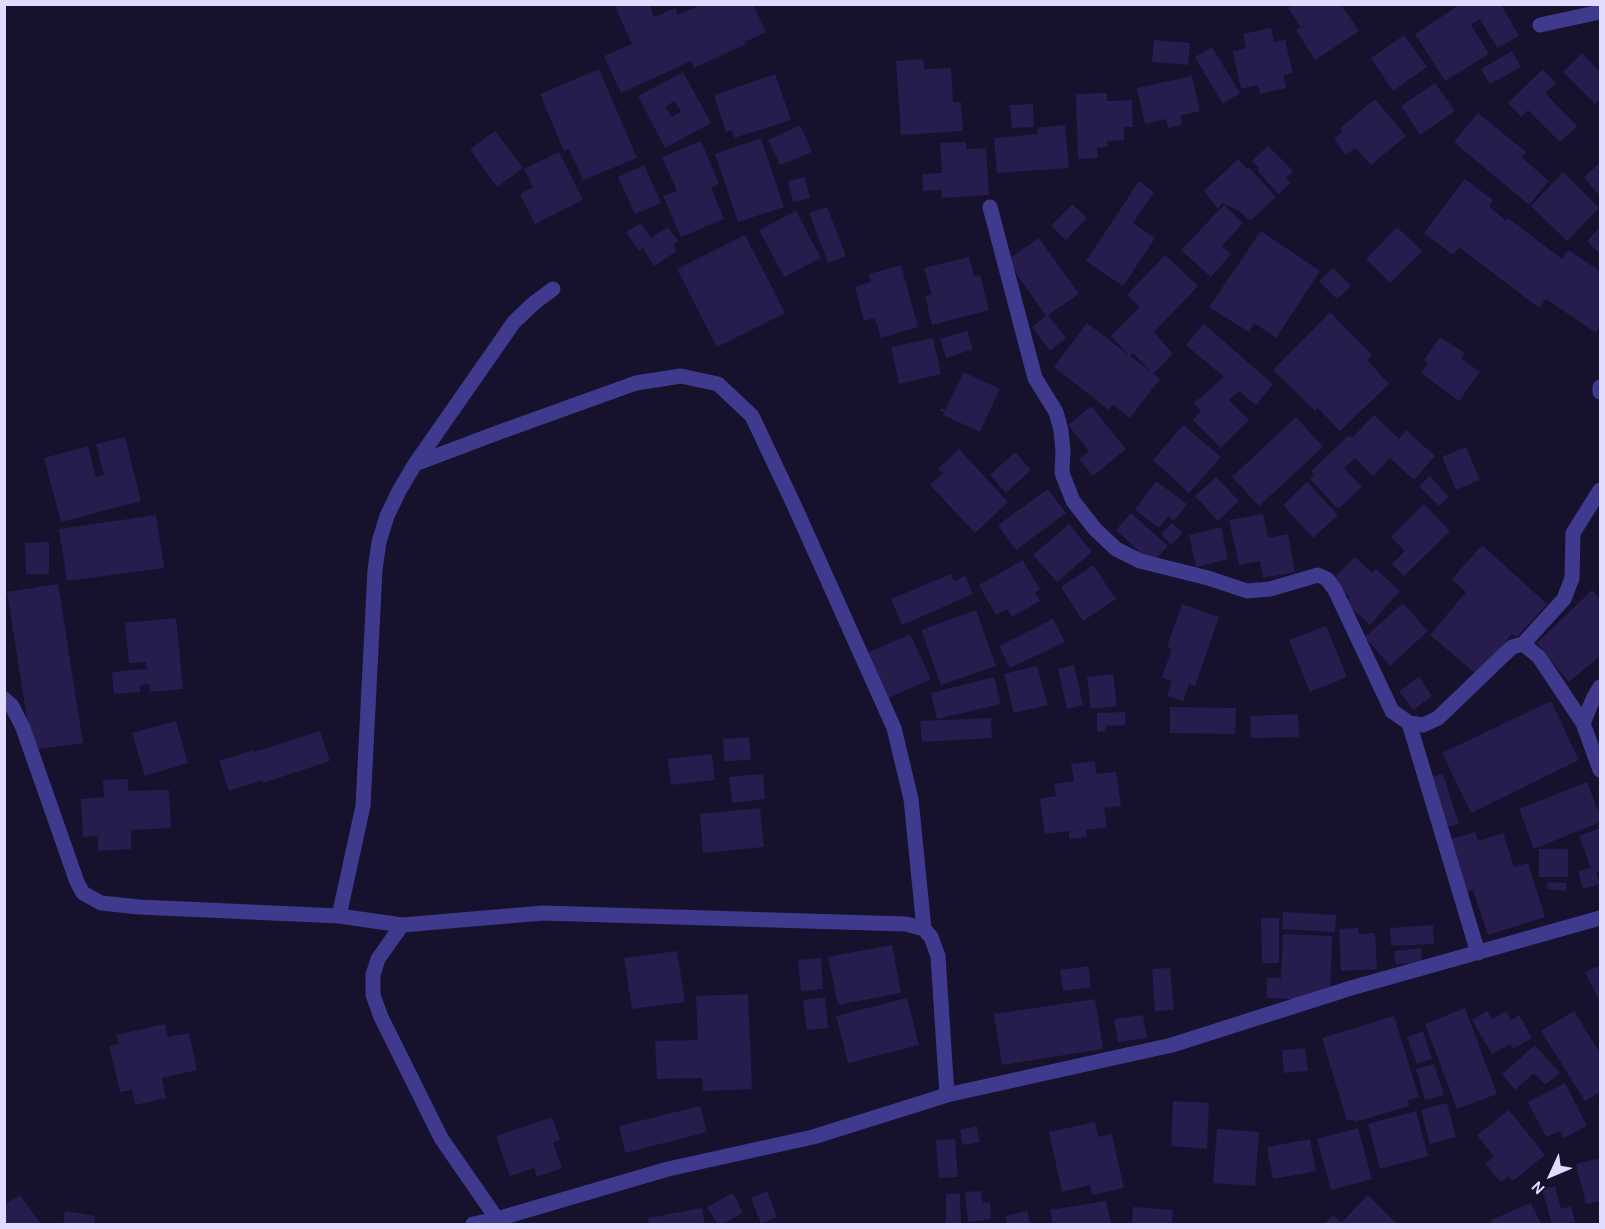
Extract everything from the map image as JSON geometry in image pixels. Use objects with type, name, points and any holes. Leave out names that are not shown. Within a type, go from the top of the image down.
[{"type":"street","points":[[1539,25],[1600,12]]},
{"type":"street","points":[[990,207],[1035,378],[1056,412],[1061,430],[1062,473],[1073,501],[1095,529],[1116,549],[1140,561],[1208,578],[1247,591],[1270,589],[1318,575],[1327,579],[1335,590],[1392,711],[1409,723],[1423,725],[1438,718],[1512,647],[1523,644],[1564,599],[1572,578],[1574,532],[1600,490]]},
{"type":"street","points":[[339,916],[363,806],[375,570],[379,542],[387,516],[415,464],[514,322],[553,289]]},
{"type":"street","points":[[415,464],[636,383],[681,376],[718,384],[753,417],[894,728],[911,799],[924,929]]},
{"type":"street","points":[[1600,387],[1600,392]]},
{"type":"street","points":[[1523,644],[1539,657],[1583,723],[1600,770]]},
{"type":"street","points":[[1583,723],[1600,687]]},
{"type":"street","points":[[4,699],[12,706],[23,728],[76,882],[83,893],[101,903],[139,907],[339,916],[402,925],[543,913],[906,924],[924,929],[931,937],[938,956],[947,1095]]},
{"type":"street","points":[[1409,723],[1478,953]]},
{"type":"street","points":[[473,1224],[497,1222],[668,1169],[813,1137],[947,1095],[1172,1045],[1351,988],[1600,918]]},
{"type":"street","points":[[402,925],[378,959],[373,975],[373,995],[381,1017],[441,1138],[497,1222]]},
{"type":"building","points":[[614,4],[649,4],[654,17],[675,8],[678,15],[703,4],[735,4],[736,6],[753,4],[766,32],[694,68],[691,61],[621,93],[604,56],[632,44]]},
{"type":"building","points":[[1293,4],[1341,4],[1359,31],[1315,60],[1296,30],[1301,27],[1288,8]]},
{"type":"building","points":[[1461,4],[1501,4],[1519,36],[1497,48],[1480,19],[1471,25],[1489,54],[1445,81],[1415,34]]},
{"type":"building","points":[[1271,28],[1274,42],[1285,40],[1293,73],[1283,75],[1286,88],[1260,94],[1258,85],[1241,89],[1233,51],[1246,48],[1243,34]]},
{"type":"building","points":[[1404,35],[1427,67],[1393,91],[1371,58]]},
{"type":"building","points":[[1154,40],[1190,43],[1188,65],[1152,62]]},
{"type":"building","points":[[1212,47],[1240,93],[1223,104],[1195,57]]},
{"type":"building","points":[[1512,51],[1521,67],[1490,84],[1481,69]]},
{"type":"building","points":[[1582,53],[1600,72],[1600,99],[1595,104],[1563,72]]},
{"type":"building","points":[[923,59],[924,69],[951,68],[953,102],[961,102],[963,131],[901,135],[896,61]]},
{"type":"building","points":[[599,69],[637,158],[583,180],[569,149],[564,151],[540,94]]},
{"type":"building","points":[[1543,69],[1556,83],[1545,93],[1577,126],[1560,142],[1528,110],[1521,117],[1508,103]]},
{"type":"building","points":[[683,72],[711,123],[665,148],[638,96]],"holes":[[[674,101],[681,111],[672,117],[665,107]]]},
{"type":"building","points":[[775,74],[791,120],[734,138],[732,130],[726,132],[714,95]]},
{"type":"building","points":[[1192,76],[1200,111],[1180,116],[1182,125],[1168,128],[1166,119],[1145,124],[1137,88]]},
{"type":"building","points":[[1435,83],[1455,111],[1420,135],[1401,106]]},
{"type":"building","points":[[1107,93],[1107,101],[1132,100],[1133,127],[1124,127],[1124,140],[1107,141],[1108,147],[1097,148],[1098,158],[1078,159],[1076,94]]},
{"type":"building","points":[[1375,99],[1406,136],[1371,165],[1356,148],[1345,155],[1334,138],[1343,132],[1340,128]]},
{"type":"building","points":[[1033,104],[1034,127],[1012,128],[1010,105]]},
{"type":"building","points":[[1478,113],[1526,152],[1522,158],[1549,181],[1529,205],[1454,142]]},
{"type":"building","points":[[800,125],[812,152],[780,165],[768,140]]},
{"type":"building","points":[[1065,125],[1069,168],[997,173],[994,138],[1038,134],[1037,128]]},
{"type":"building","points":[[495,131],[523,168],[497,187],[470,149]]},
{"type":"building","points":[[761,138],[784,207],[738,222],[715,154]]},
{"type":"building","points":[[701,141],[719,184],[711,188],[724,219],[681,237],[663,196],[677,191],[662,157]]},
{"type":"building","points":[[966,142],[966,149],[986,148],[989,195],[942,198],[941,190],[923,191],[922,174],[942,173],[940,143]]},
{"type":"building","points":[[1268,146],[1293,171],[1286,178],[1291,183],[1278,194],[1252,161]]},
{"type":"building","points":[[559,152],[583,200],[535,224],[520,194],[533,187],[524,169]]},
{"type":"building","points":[[1238,159],[1247,169],[1249,167],[1276,197],[1250,221],[1239,211],[1222,203],[1218,209],[1204,191]]},
{"type":"building","points":[[1600,163],[1600,197],[1584,177]]},
{"type":"building","points":[[644,165],[661,203],[635,214],[618,177]]},
{"type":"building","points":[[1563,172],[1599,208],[1567,241],[1531,206]]},
{"type":"building","points":[[805,177],[810,198],[793,202],[788,181]]},
{"type":"building","points":[[1465,179],[1493,200],[1489,206],[1506,221],[1508,218],[1562,259],[1568,250],[1600,271],[1600,326],[1596,333],[1546,299],[1539,308],[1459,247],[1453,255],[1424,233]]},
{"type":"building","points":[[1139,181],[1154,192],[1133,223],[1155,238],[1123,286],[1086,261]]},
{"type":"building","points":[[1072,204],[1087,218],[1066,240],[1051,226]]},
{"type":"building","points":[[1224,205],[1243,223],[1222,246],[1231,254],[1211,277],[1181,250]]},
{"type":"building","points":[[827,207],[846,256],[828,263],[809,213]]},
{"type":"building","points":[[796,211],[821,258],[784,277],[759,230]]},
{"type":"building","points":[[641,223],[651,238],[668,227],[678,241],[673,245],[677,251],[654,266],[643,248],[639,251],[626,232]]},
{"type":"building","points":[[1397,227],[1422,251],[1390,283],[1366,259]]},
{"type":"building","points":[[1600,227],[1600,254],[1587,241]]},
{"type":"building","points":[[1261,231],[1320,271],[1276,338],[1254,323],[1249,332],[1209,307]]},
{"type":"building","points":[[745,235],[785,313],[717,347],[677,269]]},
{"type":"building","points":[[1039,238],[1079,294],[1048,315],[1066,338],[1050,351],[1032,327],[1046,316],[1007,260]]},
{"type":"building","points":[[1165,255],[1198,286],[1154,332],[1173,354],[1153,374],[1133,353],[1130,356],[1111,336],[1140,307],[1127,295]]},
{"type":"building","points":[[969,257],[974,276],[980,275],[989,310],[932,325],[925,296],[932,295],[924,268]]},
{"type":"building","points":[[901,265],[918,327],[881,338],[875,318],[864,321],[855,287],[871,282],[869,274]]},
{"type":"building","points":[[1333,268],[1351,286],[1337,299],[1319,281]]},
{"type":"building","points":[[1330,312],[1372,355],[1367,360],[1389,384],[1340,431],[1318,408],[1315,411],[1273,370]]},
{"type":"building","points":[[1087,323],[1160,379],[1130,418],[1113,405],[1109,410],[1054,367]]},
{"type":"building","points":[[1204,324],[1273,384],[1256,405],[1239,391],[1229,400],[1249,420],[1221,448],[1193,420],[1201,411],[1194,403],[1224,377],[1186,345]]},
{"type":"building","points":[[967,331],[973,349],[946,358],[940,339]]},
{"type":"building","points":[[1440,337],[1465,353],[1461,358],[1480,372],[1459,401],[1421,373],[1428,363],[1424,360]]},
{"type":"building","points":[[933,338],[941,374],[899,384],[891,347]]},
{"type":"building","points":[[964,372],[1000,389],[980,432],[943,415],[944,412],[940,411],[941,408],[945,410]]},
{"type":"building","points":[[1091,406],[1126,449],[1093,476],[1079,459],[1089,451],[1068,425]]},
{"type":"building","points":[[1374,415],[1399,439],[1406,430],[1435,456],[1414,480],[1390,458],[1373,476],[1355,458],[1344,468],[1362,487],[1338,509],[1310,479],[1314,475],[1311,471],[1349,435],[1352,438]]},
{"type":"building","points":[[1296,417],[1323,447],[1259,506],[1232,477]]},
{"type":"building","points":[[1183,425],[1221,457],[1189,493],[1153,460]]},
{"type":"building","points":[[125,437],[141,501],[61,522],[44,458],[88,446],[96,477],[104,475],[96,444]]},
{"type":"building","points":[[1466,447],[1480,480],[1456,490],[1442,457]]},
{"type":"building","points":[[959,449],[1008,502],[975,533],[930,485],[943,473],[938,469]]},
{"type":"building","points":[[1015,452],[1031,470],[1006,493],[990,475]]},
{"type":"building","points":[[1430,476],[1449,497],[1439,506],[1419,486]]},
{"type":"building","points":[[1216,477],[1239,501],[1218,521],[1195,496]]},
{"type":"building","points":[[1156,481],[1187,504],[1174,521],[1168,516],[1159,528],[1135,510]]},
{"type":"building","points":[[1307,482],[1338,515],[1313,538],[1283,505]]},
{"type":"building","points":[[1048,489],[1066,513],[1016,550],[998,525]]},
{"type":"building","points":[[1424,504],[1450,531],[1404,576],[1392,564],[1405,551],[1391,537]]},
{"type":"building","points":[[1131,513],[1168,546],[1152,564],[1116,530]]},
{"type":"building","points":[[1263,514],[1268,538],[1288,534],[1295,572],[1263,578],[1260,561],[1239,565],[1229,520]]},
{"type":"building","points":[[156,515],[164,568],[67,581],[59,529]]},
{"type":"building","points":[[1172,523],[1183,533],[1171,545],[1161,534]]},
{"type":"building","points":[[1069,524],[1092,552],[1057,582],[1033,555]]},
{"type":"building","points":[[1221,527],[1228,559],[1196,567],[1189,535]]},
{"type":"building","points":[[49,542],[49,574],[26,574],[25,543]]},
{"type":"building","points":[[1482,545],[1547,604],[1517,637],[1512,634],[1477,675],[1430,635],[1466,592],[1452,579]]},
{"type":"building","points":[[1355,557],[1372,573],[1376,569],[1400,591],[1370,625],[1346,603],[1350,597],[1332,580]]},
{"type":"building","points":[[1023,560],[1040,590],[1035,592],[1040,601],[1012,617],[1007,609],[996,615],[979,585]]},
{"type":"building","points":[[1093,565],[1116,599],[1083,621],[1061,587]]},
{"type":"building","points":[[951,574],[954,581],[965,576],[973,594],[902,625],[891,599]]},
{"type":"building","points":[[58,584],[83,743],[32,750],[7,592]]},
{"type":"building","points":[[1592,590],[1600,599],[1600,656],[1569,682],[1537,643]]},
{"type":"building","points":[[1403,603],[1428,631],[1390,666],[1365,637]]},
{"type":"building","points":[[1182,604],[1219,617],[1195,686],[1189,684],[1183,701],[1167,696],[1172,681],[1162,677],[1172,649],[1167,647]]},
{"type":"building","points":[[976,610],[996,666],[941,685],[921,630]]},
{"type":"building","points":[[176,618],[183,689],[150,692],[150,684],[140,685],[140,692],[114,694],[112,672],[147,669],[146,662],[129,663],[125,623]]},
{"type":"building","points":[[1053,619],[1065,642],[1010,668],[999,646]]},
{"type":"building","points":[[1326,626],[1347,677],[1310,692],[1289,640]]},
{"type":"building","points":[[910,634],[931,679],[888,698],[867,653]]},
{"type":"building","points":[[1074,665],[1083,705],[1067,709],[1058,669]]},
{"type":"building","points":[[1037,666],[1048,705],[1014,713],[1004,674]]},
{"type":"building","points":[[1113,674],[1117,706],[1091,709],[1087,677]]},
{"type":"building","points":[[994,677],[1001,704],[937,719],[931,693]]},
{"type":"building","points":[[1419,677],[1432,696],[1413,710],[1399,691]]},
{"type":"building","points":[[1551,701],[1579,760],[1471,813],[1442,753]]},
{"type":"building","points":[[1170,707],[1236,708],[1235,734],[1170,733]]},
{"type":"building","points":[[1125,712],[1125,725],[1106,726],[1106,731],[1097,732],[1097,713]]},
{"type":"building","points":[[1298,714],[1299,737],[1251,738],[1250,716]]},
{"type":"building","points":[[991,718],[992,738],[922,742],[920,721]]},
{"type":"building","points":[[176,721],[188,763],[145,776],[132,733]]},
{"type":"building","points":[[320,731],[330,761],[263,783],[262,780],[229,791],[219,761]]},
{"type":"building","points":[[749,737],[751,760],[724,761],[723,739]]},
{"type":"building","points":[[712,754],[715,780],[671,785],[668,759]]},
{"type":"building","points":[[1095,761],[1096,774],[1116,772],[1121,806],[1104,808],[1107,827],[1086,830],[1087,837],[1069,839],[1069,831],[1045,834],[1040,799],[1056,796],[1054,784],[1074,781],[1071,764]]},
{"type":"building","points":[[763,774],[765,799],[732,803],[729,777]]},
{"type":"building","points":[[1443,774],[1459,824],[1436,831],[1420,780]]},
{"type":"building","points":[[128,779],[128,791],[169,790],[171,828],[131,830],[131,849],[98,851],[98,836],[83,837],[81,799],[104,797],[103,780]]},
{"type":"building","points":[[1587,782],[1600,816],[1600,822],[1534,849],[1519,809]]},
{"type":"building","points":[[760,808],[764,847],[703,853],[700,814]]},
{"type":"building","points":[[1600,828],[1600,871],[1596,873],[1600,884],[1583,889],[1578,871],[1591,868],[1579,836]]},
{"type":"building","points":[[1475,832],[1478,841],[1503,833],[1514,867],[1528,863],[1545,917],[1488,935],[1473,890],[1465,893],[1448,840]]},
{"type":"building","points":[[1539,849],[1568,849],[1568,877],[1539,877]]},
{"type":"building","points":[[1547,882],[1566,883],[1566,891],[1547,889]]},
{"type":"building","points":[[1283,912],[1336,915],[1335,932],[1282,929]]},
{"type":"building","points":[[1261,918],[1279,918],[1279,963],[1262,963]]},
{"type":"building","points":[[1433,925],[1434,944],[1391,946],[1390,928]]},
{"type":"building","points":[[1358,928],[1358,934],[1375,933],[1377,969],[1341,971],[1339,929]]},
{"type":"building","points":[[1283,934],[1332,936],[1330,995],[1308,1000],[1267,998],[1267,978],[1281,978]]},
{"type":"building","points":[[892,945],[901,993],[838,1005],[828,957]]},
{"type":"building","points":[[1421,948],[1422,962],[1396,964],[1394,951]]},
{"type":"building","points":[[677,951],[685,1002],[632,1009],[624,958]]},
{"type":"building","points":[[821,958],[823,989],[801,991],[798,960]]},
{"type":"building","points":[[1600,965],[1600,1002],[1585,972]]},
{"type":"building","points":[[1088,966],[1091,987],[1063,991],[1060,970]]},
{"type":"building","points":[[1170,968],[1174,1010],[1155,1011],[1152,969]]},
{"type":"building","points":[[748,994],[752,1089],[703,1091],[702,1078],[657,1079],[655,1041],[698,1040],[696,996]]},
{"type":"building","points":[[825,997],[828,1028],[807,1030],[803,1000]]},
{"type":"building","points":[[907,998],[919,1045],[848,1063],[836,1016]]},
{"type":"building","points":[[1095,999],[1103,1049],[1002,1065],[994,1014]]},
{"type":"building","points":[[1465,1008],[1497,1094],[1457,1109],[1425,1024]]},
{"type":"building","points":[[1487,1011],[1492,1019],[1506,1011],[1511,1020],[1519,1015],[1532,1038],[1513,1049],[1510,1044],[1492,1054],[1472,1020]]},
{"type":"building","points":[[1574,1011],[1600,1053],[1600,1092],[1585,1101],[1541,1031]]},
{"type":"building","points":[[1143,1015],[1147,1038],[1118,1042],[1114,1019]]},
{"type":"building","points":[[1394,1016],[1419,1097],[1407,1100],[1409,1106],[1355,1122],[1354,1119],[1347,1121],[1322,1038]]},
{"type":"building","points":[[165,1024],[168,1037],[189,1033],[197,1070],[162,1078],[166,1098],[135,1105],[132,1090],[120,1092],[109,1046],[119,1044],[116,1035]]},
{"type":"building","points":[[1423,1031],[1432,1059],[1417,1064],[1407,1037]]},
{"type":"building","points":[[1535,1045],[1560,1073],[1545,1085],[1534,1073],[1515,1090],[1502,1074]]},
{"type":"building","points":[[1305,1048],[1308,1071],[1284,1073],[1282,1050]]},
{"type":"building","points":[[1434,1064],[1444,1095],[1425,1100],[1416,1069]]},
{"type":"building","points":[[1565,1083],[1587,1126],[1564,1138],[1560,1131],[1546,1137],[1528,1102]]},
{"type":"building","points":[[1173,1101],[1209,1103],[1207,1149],[1171,1146]]},
{"type":"building","points":[[1447,1103],[1456,1137],[1430,1144],[1421,1110]]},
{"type":"building","points":[[700,1106],[707,1132],[625,1153],[619,1126]]},
{"type":"building","points":[[1509,1110],[1545,1155],[1513,1181],[1508,1176],[1501,1182],[1485,1164],[1494,1157],[1477,1135]]},
{"type":"building","points":[[1416,1111],[1428,1156],[1380,1169],[1368,1124]]},
{"type":"building","points":[[552,1117],[560,1140],[553,1143],[562,1168],[537,1177],[534,1168],[510,1176],[496,1136]]},
{"type":"building","points":[[1095,1122],[1098,1137],[1112,1134],[1124,1188],[1092,1195],[1090,1185],[1062,1192],[1049,1132]]},
{"type":"building","points":[[977,1126],[980,1142],[963,1145],[960,1130]]},
{"type":"building","points":[[1358,1128],[1372,1179],[1331,1190],[1317,1139]]},
{"type":"building","points":[[1217,1129],[1259,1132],[1255,1186],[1213,1183]]},
{"type":"building","points":[[955,1139],[958,1177],[939,1178],[936,1140]]},
{"type":"building","points":[[1310,1139],[1316,1171],[1273,1179],[1267,1147]]},
{"type":"building","points":[[1600,1158],[1600,1201],[1586,1204],[1576,1164]]},
{"type":"building","points":[[1555,1186],[1561,1209],[1571,1206],[1575,1222],[1552,1224],[1542,1189]]},
{"type":"building","points":[[767,1191],[777,1217],[761,1224],[751,1198]]},
{"type":"building","points":[[981,1191],[983,1203],[990,1202],[991,1219],[968,1222],[965,1192]]},
{"type":"building","points":[[733,1193],[743,1213],[722,1224],[717,1224],[707,1207]]},
{"type":"building","points":[[946,1194],[960,1194],[961,1224],[946,1224]]},
{"type":"building","points":[[20,1195],[41,1224],[4,1224],[4,1205]]},
{"type":"building","points":[[1368,1195],[1397,1224],[1324,1224],[1333,1215],[1341,1223]]},
{"type":"building","points":[[1106,1201],[1111,1224],[1053,1224],[1050,1210]]},
{"type":"building","points":[[1531,1203],[1541,1224],[1492,1224],[1491,1220]]},
{"type":"building","points":[[1133,1207],[1173,1210],[1172,1224],[1132,1224]]},
{"type":"building","points":[[702,1208],[705,1224],[649,1224],[648,1218]]},
{"type":"building","points":[[65,1211],[95,1216],[94,1224],[63,1224]]},
{"type":"building","points":[[1027,1211],[1030,1224],[1007,1224],[1005,1216]]}]
